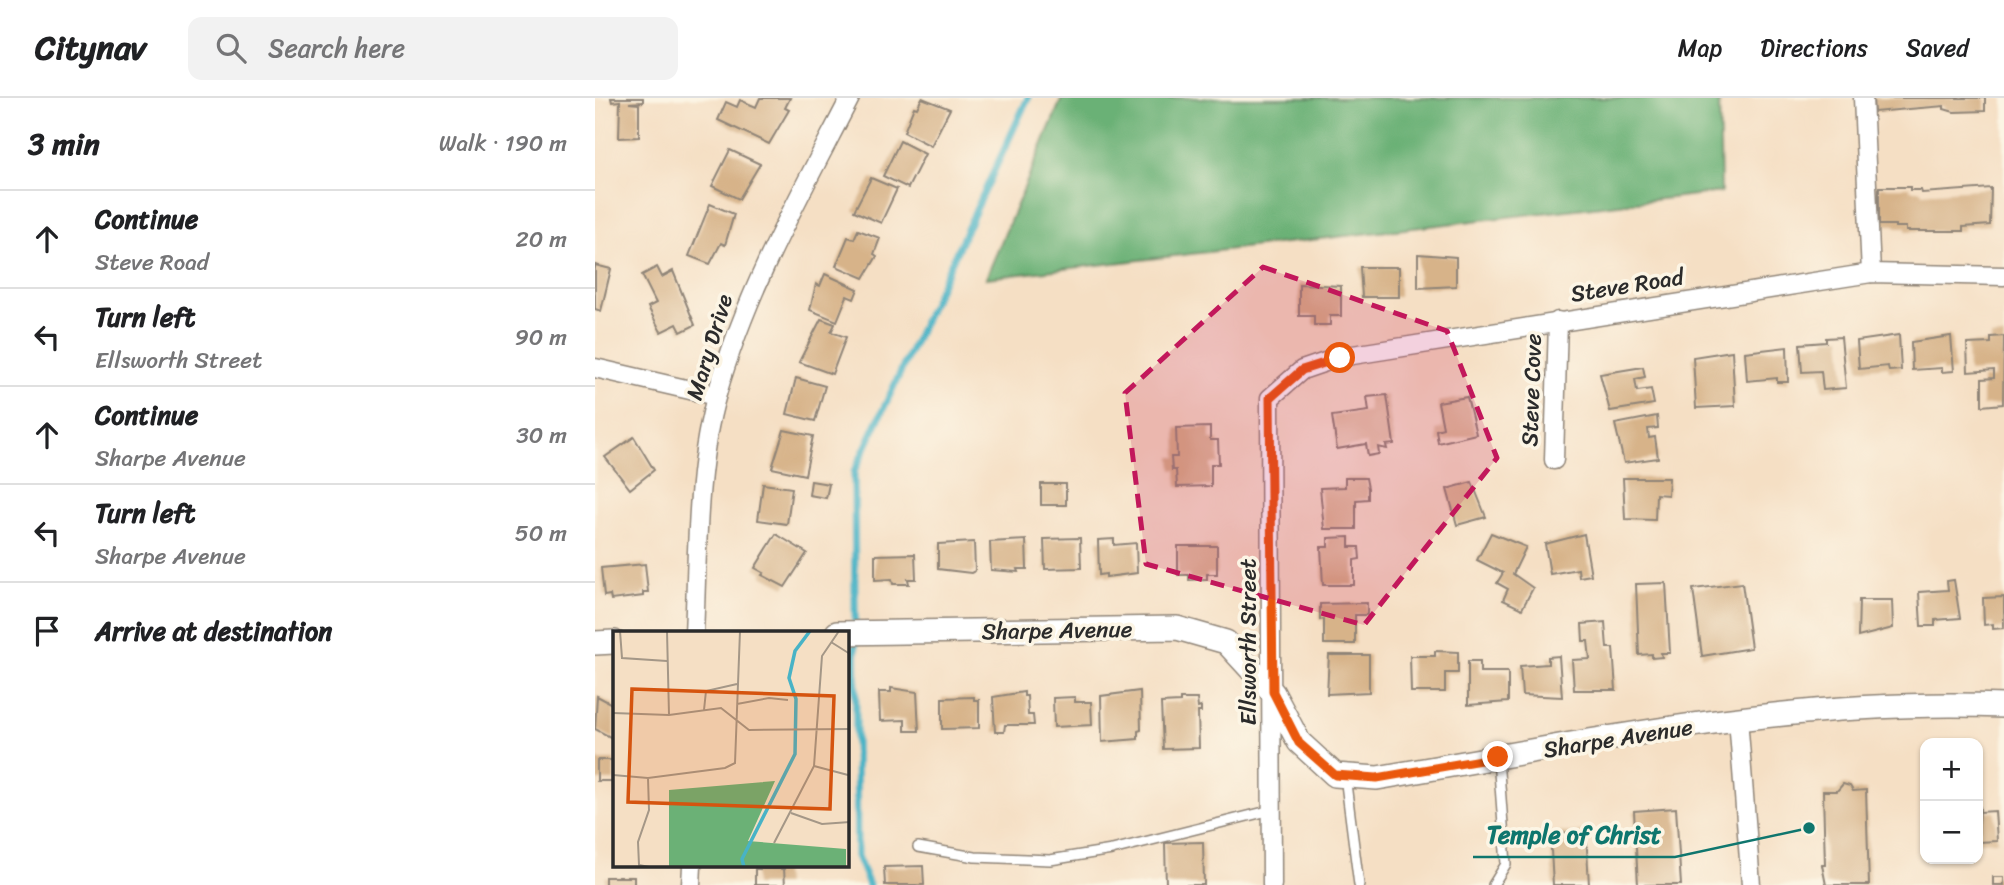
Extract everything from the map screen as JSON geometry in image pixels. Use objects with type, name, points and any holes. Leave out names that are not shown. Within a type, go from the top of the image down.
[{"type":"street","name":"Mary Drive","points":[[694,631],[700,494],[716,396],[754,285],[850,98]]},
{"type":"street","points":[[1863,98],[1871,273]]},
{"type":"street","name":"Steve Road","points":[[1270,398],[1302,370],[1340,358],[1557,321],[1871,273],[2004,276]]},
{"type":"street","name":"Steve Cove","points":[[1554,460],[1557,321]]},
{"type":"street","points":[[595,368],[716,396]]},
{"type":"street","name":"Ellsworth Street","points":[[1270,398],[1272,885]]},
{"type":"street","name":"Sharpe Avenue","points":[[849,633],[1177,628],[1226,642],[1273,692],[1299,743],[1335,775],[1345,776],[1377,778],[1738,718],[1942,704],[2004,706]]},
{"type":"street","points":[[595,643],[613,642]]},
{"type":"street","points":[[1738,718],[1751,885]]},
{"type":"lane","points":[[1493,885],[1506,864],[1498,757]]},
{"type":"lane","points":[[1345,776],[1359,885]]},
{"type":"lane","points":[[918,847],[975,857],[1050,860],[1112,849],[1272,810]]},
{"type":"highlighted area","points":[[1263,267],[1447,331],[1497,458],[1364,625],[1146,564],[1125,393]]},
{"type":"green space","points":[[1062,98],[1719,98],[1721,192],[986,278]]},
{"type":"building","points":[[611,98],[643,98],[643,102],[629,103],[639,104],[639,137],[619,138],[620,101],[612,102]]},
{"type":"building","points":[[760,98],[790,98],[785,108],[789,110],[769,144],[718,120],[726,102],[737,107],[740,100],[756,107]]},
{"type":"building","points":[[922,98],[950,109],[931,146],[904,132],[914,107],[917,108]]},
{"type":"building","points":[[1873,98],[1985,98],[1985,111],[1954,112],[1944,109],[1944,106],[1874,112]]},
{"type":"building","points":[[900,141],[925,154],[908,188],[883,176]]},
{"type":"building","points":[[730,150],[760,164],[739,199],[712,186]]},
{"type":"building","points":[[871,178],[897,189],[881,223],[854,211]]},
{"type":"building","points":[[1879,187],[1910,187],[1910,190],[1921,190],[1922,193],[1991,188],[1990,225],[1963,227],[1963,231],[1906,231],[1906,227],[1879,225]]},
{"type":"building","points":[[710,204],[734,214],[725,245],[721,243],[710,264],[689,256]]},
{"type":"building","points":[[858,230],[880,238],[874,254],[877,256],[864,278],[836,266],[848,237],[854,239]]},
{"type":"building","points":[[1418,254],[1456,257],[1456,286],[1418,288]]},
{"type":"building","points":[[595,265],[611,269],[601,311],[595,309]]},
{"type":"building","points":[[657,267],[662,277],[673,271],[695,325],[681,332],[677,324],[661,332],[648,307],[656,303],[642,275]]},
{"type":"building","points":[[1360,267],[1399,267],[1399,297],[1362,297]]},
{"type":"building","points":[[825,274],[858,289],[854,299],[847,296],[837,321],[810,310],[816,284],[820,286]]},
{"type":"building","points":[[1299,284],[1341,286],[1341,316],[1330,316],[1330,325],[1314,325],[1314,316],[1299,316]]},
{"type":"building","points":[[821,319],[835,324],[831,332],[846,337],[832,374],[799,362]]},
{"type":"building","points":[[1899,335],[1901,370],[1889,371],[1888,366],[1859,369],[1857,341]]},
{"type":"building","points":[[1951,336],[1954,371],[1942,372],[1942,368],[1912,370],[1911,342]]},
{"type":"building","points":[[2004,336],[2003,404],[1982,406],[1982,379],[1994,378],[1994,370],[1968,372],[1967,344],[1991,343],[1991,337]]},
{"type":"building","points":[[1841,337],[1846,388],[1823,390],[1821,371],[1802,372],[1800,344],[1826,342],[1826,338]]},
{"type":"building","points":[[1787,347],[1788,382],[1777,382],[1777,378],[1747,381],[1745,352]]},
{"type":"building","points":[[1732,351],[1735,406],[1696,408],[1693,357]]},
{"type":"building","points":[[1643,367],[1645,377],[1635,379],[1637,391],[1651,389],[1654,404],[1610,411],[1600,374]]},
{"type":"building","points":[[796,378],[825,386],[815,421],[787,414]]},
{"type":"building","points":[[1387,395],[1394,444],[1386,445],[1387,449],[1378,447],[1379,454],[1368,456],[1366,444],[1337,449],[1332,416],[1369,411],[1367,397]]},
{"type":"building","points":[[1467,397],[1476,434],[1438,443],[1436,430],[1443,428],[1438,402]]},
{"type":"building","points":[[1657,416],[1658,428],[1648,429],[1649,438],[1655,437],[1658,458],[1624,463],[1615,424]]},
{"type":"building","points":[[1210,427],[1210,440],[1218,440],[1219,464],[1211,464],[1211,486],[1177,487],[1176,470],[1172,470],[1171,457],[1177,457],[1176,428]]},
{"type":"building","points":[[784,430],[813,436],[805,475],[772,468]]},
{"type":"building","points":[[634,437],[654,470],[630,489],[605,457]]},
{"type":"building","points":[[1345,478],[1366,478],[1368,499],[1356,500],[1356,529],[1324,529],[1320,488],[1345,487]]},
{"type":"building","points":[[1623,478],[1669,478],[1668,495],[1656,494],[1655,520],[1625,519]]},
{"type":"building","points":[[811,481],[829,484],[826,498],[809,495]]},
{"type":"building","points":[[1472,482],[1486,517],[1457,525],[1447,489]]},
{"type":"building","points":[[763,484],[792,488],[787,524],[758,520]]},
{"type":"building","points":[[1041,484],[1066,484],[1066,505],[1041,505]]},
{"type":"building","points":[[1491,533],[1526,547],[1513,574],[1533,588],[1522,609],[1503,600],[1508,589],[1497,583],[1503,573],[1477,560]]},
{"type":"building","points":[[776,534],[807,553],[785,587],[762,575],[764,573],[755,568]]},
{"type":"building","points":[[1584,534],[1591,575],[1579,577],[1578,569],[1550,574],[1545,544]]},
{"type":"building","points":[[1349,537],[1349,547],[1359,547],[1360,559],[1354,560],[1354,585],[1323,585],[1321,547],[1328,547],[1328,538]]},
{"type":"building","points":[[1080,538],[1081,568],[1045,569],[1044,539]]},
{"type":"building","points":[[1114,539],[1114,545],[1136,543],[1137,573],[1106,577],[1106,574],[1099,575],[1098,540]]},
{"type":"building","points":[[1026,540],[1027,569],[1017,569],[1018,572],[991,570],[990,542]]},
{"type":"building","points":[[974,542],[975,571],[971,573],[938,569],[938,544]]},
{"type":"building","points":[[1178,546],[1217,546],[1217,574],[1207,574],[1207,579],[1189,580],[1189,575],[1178,575]]},
{"type":"building","points":[[915,554],[916,579],[908,579],[909,584],[893,584],[892,579],[875,580],[875,555]]},
{"type":"building","points":[[645,564],[648,592],[643,592],[643,596],[611,600],[610,595],[604,596],[601,568]]},
{"type":"building","points":[[1954,580],[1960,618],[1935,620],[1935,626],[1921,626],[1919,592],[1948,590],[1947,581]]},
{"type":"building","points":[[1666,583],[1670,653],[1661,653],[1662,657],[1652,658],[1652,654],[1639,655],[1636,584]]},
{"type":"building","points":[[1742,583],[1751,648],[1702,656],[1693,589]]},
{"type":"building","points":[[2004,597],[2004,628],[1993,629],[1993,624],[1984,625],[1983,598]]},
{"type":"building","points":[[1859,600],[1892,600],[1893,628],[1858,637]]},
{"type":"building","points":[[1367,603],[1367,615],[1355,615],[1355,644],[1324,644],[1324,619],[1320,620],[1320,604]]},
{"type":"building","points":[[1605,622],[1607,648],[1613,648],[1616,690],[1574,690],[1572,660],[1590,659],[1588,641],[1583,641],[1582,624]]},
{"type":"building","points":[[1435,651],[1458,652],[1458,673],[1445,673],[1445,692],[1411,692],[1410,656],[1435,656]]},
{"type":"building","points":[[1329,655],[1369,655],[1369,692],[1327,694]]},
{"type":"building","points":[[1559,656],[1562,697],[1522,695],[1520,666],[1548,664],[1548,657]]},
{"type":"building","points":[[1468,661],[1480,661],[1480,672],[1508,672],[1508,702],[1468,705]]},
{"type":"building","points":[[891,688],[917,692],[919,731],[905,731],[905,720],[880,721],[879,692],[891,692]]},
{"type":"building","points":[[1140,691],[1141,730],[1138,731],[1138,739],[1102,742],[1101,696]]},
{"type":"building","points":[[1024,692],[1024,696],[1027,696],[1028,715],[1033,715],[1034,725],[1005,725],[1004,732],[995,732],[993,697]]},
{"type":"building","points":[[597,696],[613,704],[613,738],[595,729]]},
{"type":"building","points":[[974,697],[974,700],[979,700],[979,728],[942,729],[942,698]]},
{"type":"building","points":[[1075,697],[1075,702],[1091,702],[1092,725],[1054,727],[1053,698]]},
{"type":"building","points":[[1180,699],[1197,699],[1198,708],[1201,707],[1201,712],[1198,712],[1199,748],[1163,749],[1161,703],[1180,702]]},
{"type":"building","points":[[597,760],[613,760],[613,781],[597,781]]},
{"type":"building","points":[[1843,784],[1850,786],[1853,791],[1866,790],[1869,885],[1826,885],[1822,865],[1825,865],[1823,791],[1837,791]]},
{"type":"building","points":[[1676,808],[1681,885],[1638,885],[1634,811]]},
{"type":"building","points":[[1995,811],[1997,841],[1983,842],[1983,812]]},
{"type":"building","points":[[1586,832],[1589,885],[1553,885],[1550,833]]},
{"type":"building","points":[[1203,842],[1204,885],[1166,885],[1165,843]]},
{"type":"building","points":[[923,866],[924,885],[885,885],[884,867]]},
{"type":"building","points":[[755,869],[784,869],[785,885],[755,885]]},
{"type":"building","points":[[605,877],[634,877],[634,885],[605,885]]},
{"type":"building","points":[[1993,877],[2004,877],[2004,885],[1993,885]]},
{"type":"waterway","points":[[869,885],[857,856],[854,472],[1028,98]]},
{"type":"place","name":"Temple of Christ","points":[[1809,828]]},
{"type":"route","points":[[1340,358],[1302,370],[1270,398],[1273,692],[1299,743],[1335,775],[1377,778],[1498,757]]}]
